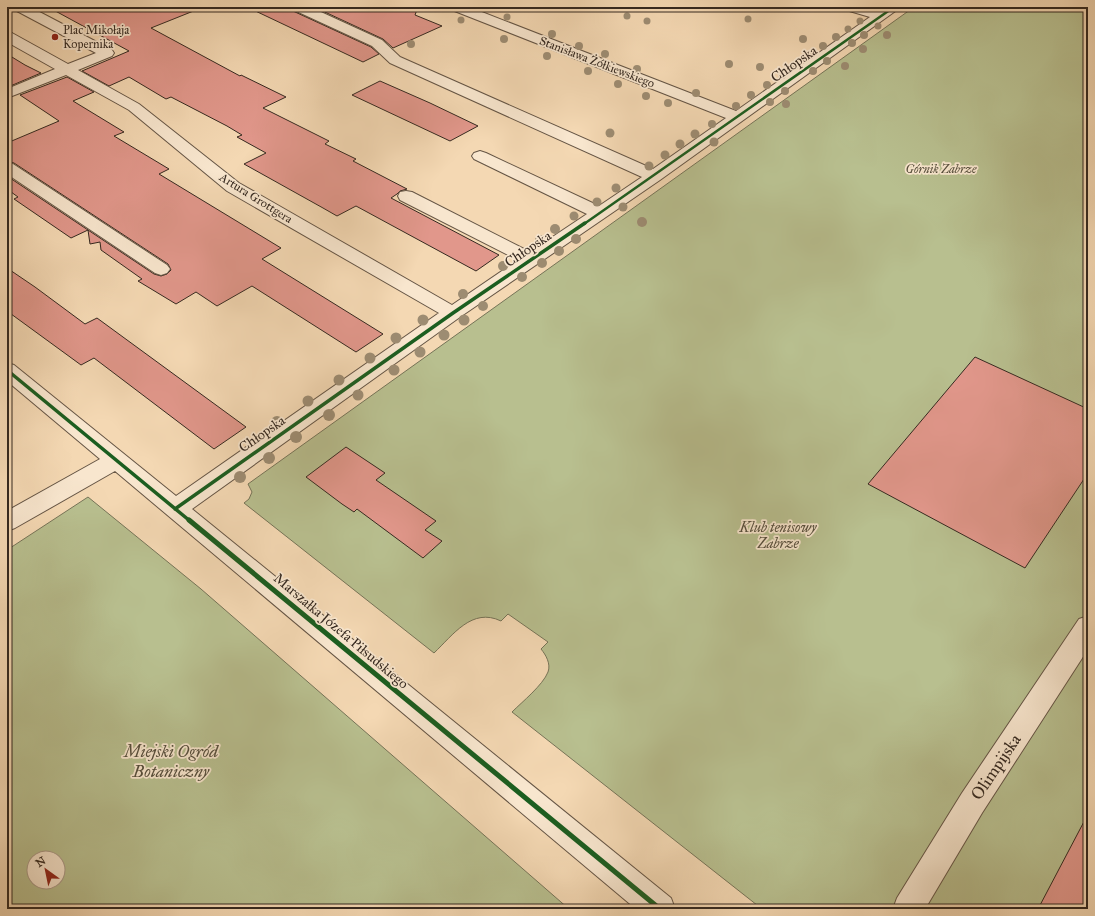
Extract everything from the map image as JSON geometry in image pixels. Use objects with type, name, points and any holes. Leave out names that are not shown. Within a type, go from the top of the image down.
[{"type":"street","points":[[7,94],[106,53],[20,7]]},
{"type":"street","points":[[299,7],[378,43],[395,60],[654,176]]},
{"type":"street","name":"Stanisława Żółkiewskiego","points":[[457,7],[738,117]]},
{"type":"street","points":[[851,7],[887,12]]},
{"type":"street","name":"Chłopska","points":[[175,509],[887,12]]},
{"type":"street","points":[[7,36],[67,70]]},
{"type":"street","name":"Artura Grottgera","points":[[67,70],[134,107],[233,186],[254,200],[454,313]]},
{"type":"street","points":[[480,156],[600,213]]},
{"type":"street","points":[[7,167],[161,270]]},
{"type":"street","points":[[406,196],[531,260]]},
{"type":"street","name":"Marszałka Józefa Piłsudskiego","points":[[7,370],[660,909]]},
{"type":"street","points":[[7,522],[117,460]]},
{"type":"street","name":"Olimpijska","points":[[908,909],[972,803],[1088,627]]},
{"type":"green space","name":"Klub tenisowy Zabrze","points":[[914,7],[1088,7],[1088,909],[762,909],[512,712],[537,688],[548,672],[548,663],[541,649],[548,642],[508,614],[501,621],[491,618],[472,620],[456,631],[434,653],[244,503],[249,499],[252,492],[248,484]]},
{"type":"green space","name":"Miejski Ogród Botaniczny","points":[[88,497],[201,589],[569,909],[7,909],[7,550]]},
{"type":"building","points":[[48,7],[201,7],[151,28],[240,76],[241,75],[286,97],[263,108],[329,141],[325,144],[356,159],[353,161],[407,189],[400,191],[391,198],[499,255],[476,271],[356,206],[337,216],[244,164],[266,153],[237,137],[242,135],[227,126],[171,97],[166,99],[129,77],[109,86],[82,71],[129,51]]},
{"type":"building","points":[[247,7],[291,7],[293,11],[371,47],[379,54],[363,62]]},
{"type":"building","points":[[314,7],[418,7],[415,15],[442,26],[393,48],[383,39]]},
{"type":"building","points":[[7,54],[25,65],[41,73],[8,87]]},
{"type":"building","points":[[67,77],[94,92],[73,101],[124,132],[114,136],[169,169],[159,174],[281,248],[262,259],[383,334],[356,352],[252,286],[217,306],[196,292],[176,304],[138,281],[142,279],[101,250],[100,242],[90,244],[88,230],[154,274],[161,276],[167,274],[171,270],[168,264],[14,163],[7,161],[7,143],[59,121],[20,95]]},
{"type":"building","points":[[380,81],[478,126],[450,141],[352,95]]},
{"type":"building","points":[[7,176],[88,230],[71,238],[14,199],[18,197],[7,189]]},
{"type":"building","points":[[7,268],[85,324],[97,318],[246,427],[214,449],[94,358],[81,365],[7,311]]},
{"type":"building","points":[[975,357],[1088,409],[1088,473],[1025,568],[868,484]]},
{"type":"building","points":[[346,447],[385,473],[376,480],[436,521],[425,530],[442,541],[423,558],[357,509],[354,512],[306,477]]},
{"type":"building","points":[[1088,814],[1088,909],[1038,909]]},
{"type":"cycle path","points":[[175,509],[453,313],[654,176],[894,7]]},
{"type":"cycle path","points":[[7,370],[660,909]]},
{"type":"place","name":"Plac Mikołaja Kopernika","points":[[55,37]]},
{"type":"park label","name":"Górnik Zabrze","points":[[941,169]]}]
